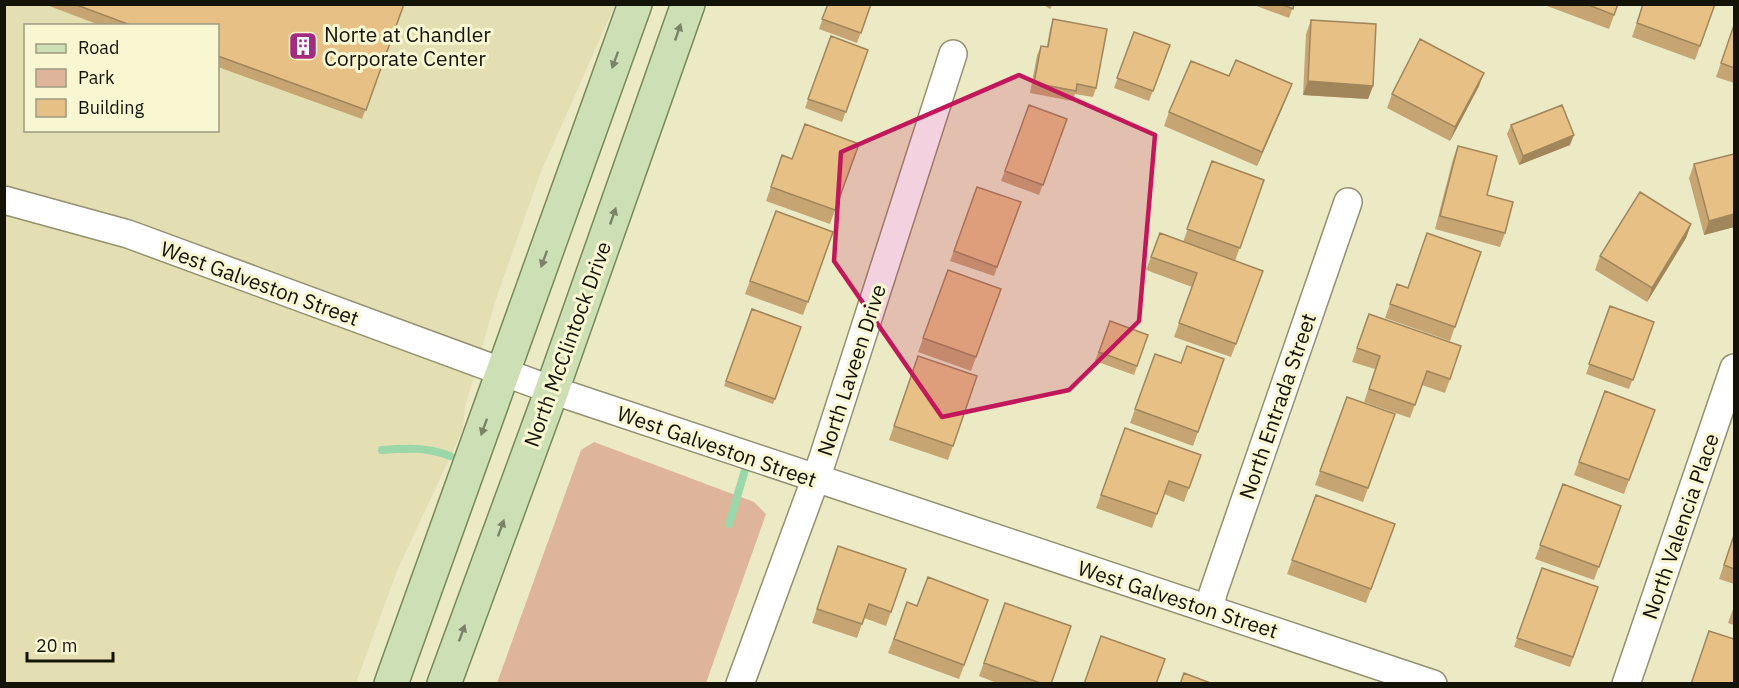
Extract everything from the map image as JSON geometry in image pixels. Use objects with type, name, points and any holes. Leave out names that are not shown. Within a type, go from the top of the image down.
[{"type":"main road","points":[[391,684],[634,4]]},
{"type":"main road","name":"North McClintock Drive","points":[[444,684],[552,390],[688,4]]},
{"type":"street","name":"North Laveen Drive","points":[[740,684],[815,479],[953,54]]},
{"type":"street","name":"West Galveston Street","points":[[4,200],[128,234],[552,390],[1433,684]]},
{"type":"street","name":"North Entrada Street","points":[[1210,609],[1213,593],[1348,202]]},
{"type":"street","name":"North Valencia Place","points":[[1626,684],[1734,368]]},
{"type":"highlighted area","points":[[1019,75],[1155,135],[1139,321],[1069,390],[942,417],[834,261],[841,152]]},
{"type":"shaded area","points":[[4,5],[615,5],[540,174],[495,302],[465,407],[463,429],[397,571],[356,683],[5,683]]},
{"type":"green space","points":[[594,442],[754,502],[766,514],[706,683],[497,683],[581,450]]},
{"type":"building","name":"Norte at Chandler Corporate Center","points":[[74,4],[404,4],[366,110],[219,56],[219,24],[128,24]]},
{"type":"building","points":[[828,4],[871,4],[861,33],[822,19]]},
{"type":"building","points":[[1281,4],[1294,4],[1293,9]]},
{"type":"building","points":[[1586,4],[1618,4],[1614,15]]},
{"type":"building","points":[[1643,4],[1715,4],[1700,46],[1637,23]]},
{"type":"building","points":[[1053,19],[1107,29],[1096,88],[1077,84],[1076,91],[1034,83],[1041,46],[1048,47]]},
{"type":"building","points":[[1311,20],[1376,24],[1373,86],[1308,81]]},
{"type":"building","points":[[1734,25],[1734,68],[1721,63]]},
{"type":"building","points":[[1134,32],[1170,45],[1153,91],[1117,78]]},
{"type":"building","points":[[831,36],[868,50],[846,112],[808,99]]},
{"type":"building","points":[[1420,39],[1484,73],[1455,127],[1392,94]]},
{"type":"building","points":[[1236,60],[1292,84],[1262,152],[1169,112],[1191,61],[1229,76]]},
{"type":"building","points":[[1029,105],[1067,119],[1043,185],[1005,171]]},
{"type":"building","points":[[1562,105],[1574,135],[1523,156],[1511,125]]},
{"type":"building","points":[[805,124],[859,144],[835,210],[771,187],[782,155],[792,159]]},
{"type":"building","points":[[1458,146],[1497,156],[1487,195],[1513,202],[1505,233],[1440,216]]},
{"type":"building","points":[[1734,154],[1734,214],[1709,221],[1694,164]]},
{"type":"building","points":[[1212,161],[1264,180],[1240,248],[1187,229]]},
{"type":"building","points":[[977,187],[1021,202],[997,267],[954,251]]},
{"type":"building","points":[[1640,192],[1691,224],[1652,288],[1600,256]]},
{"type":"building","points":[[776,211],[833,232],[808,302],[750,281]]},
{"type":"building","points":[[1160,233],[1263,271],[1236,344],[1179,323],[1197,273],[1151,257]]},
{"type":"building","points":[[1427,233],[1481,252],[1455,327],[1390,304],[1397,284],[1408,288]]},
{"type":"building","points":[[948,270],[1001,289],[976,357],[923,338]]},
{"type":"building","points":[[1610,306],[1654,322],[1633,380],[1589,364]]},
{"type":"building","points":[[752,309],[801,327],[775,399],[726,381]]},
{"type":"building","points":[[1369,314],[1461,346],[1450,379],[1427,371],[1415,405],[1369,389],[1380,356],[1357,348]]},
{"type":"building","points":[[1110,321],[1148,335],[1137,366],[1099,352]]},
{"type":"building","points":[[1187,346],[1224,359],[1198,432],[1135,409],[1155,354],[1181,363]]},
{"type":"building","points":[[918,356],[977,376],[953,446],[894,426]]},
{"type":"building","points":[[1605,391],[1655,410],[1629,480],[1579,462]]},
{"type":"building","points":[[1347,397],[1395,414],[1368,488],[1320,471]]},
{"type":"building","points":[[1125,428],[1201,455],[1189,488],[1169,481],[1157,514],[1101,495]]},
{"type":"building","points":[[1563,484],[1621,506],[1599,567],[1540,545]]},
{"type":"building","points":[[1316,495],[1395,524],[1371,589],[1292,560]]},
{"type":"building","points":[[1734,535],[1734,569],[1724,565]]},
{"type":"building","points":[[838,546],[906,569],[891,612],[869,604],[862,624],[817,609]]},
{"type":"building","points":[[1542,568],[1598,587],[1573,657],[1517,638]]},
{"type":"building","points":[[928,577],[988,600],[964,665],[894,639],[907,602],[917,606]]},
{"type":"building","points":[[1005,603],[1071,626],[1051,684],[1043,684],[984,663]]},
{"type":"building","points":[[1709,631],[1734,639],[1734,684],[1691,684]]},
{"type":"building","points":[[1101,636],[1165,659],[1156,684],[1084,684]]},
{"type":"building","points":[[1184,673],[1213,684],[1180,684]]},
{"type":"waterway","points":[[382,450],[416,449],[450,456]]},
{"type":"waterway","points":[[729,524],[748,460]]},
{"type":"place","name":"Norte at Chandler Corporate Center","points":[[303,46]]}]
